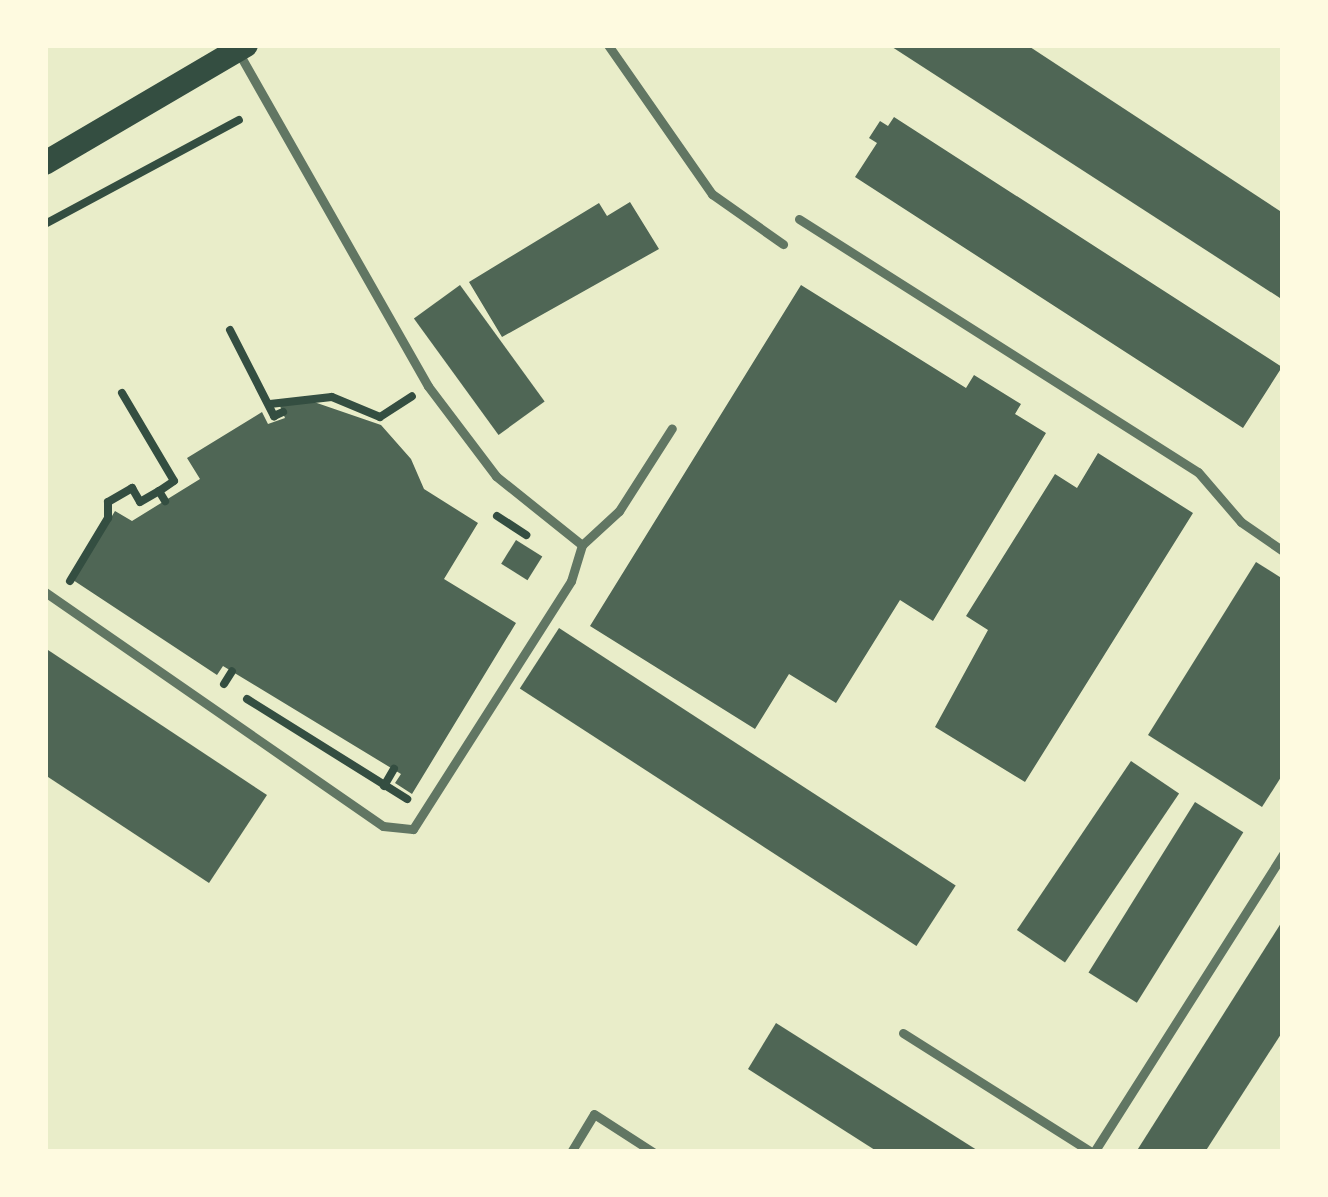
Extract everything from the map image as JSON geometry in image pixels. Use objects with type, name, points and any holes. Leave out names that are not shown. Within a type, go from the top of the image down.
[{"type":"main road","points":[[45,163],[242,47]]},
{"type":"lane","points":[[608,45],[712,194],[783,244]]},
{"type":"lane","points":[[242,47],[428,386],[496,476],[582,545]]},
{"type":"lane","points":[[800,219],[1198,472],[1240,522],[1283,551]]},
{"type":"lane","points":[[45,592],[383,826],[413,829],[571,581],[582,545],[619,511],[672,428]]},
{"type":"lane","points":[[903,1033],[1092,1152],[1283,854]]},
{"type":"lane","points":[[571,1152],[594,1114],[653,1152]]},
{"type":"path","points":[[45,224],[239,120]]},
{"type":"path","points":[[230,330],[274,416],[283,412]]},
{"type":"path","points":[[270,404],[332,397],[380,417],[428,386]]},
{"type":"path","points":[[68,585],[108,518],[108,502],[132,488],[140,502],[174,481],[122,393]]},
{"type":"path","points":[[158,490],[165,501]]},
{"type":"path","points":[[497,516],[534,541]]},
{"type":"path","points":[[52,575],[87,598]]},
{"type":"path","points":[[224,684],[232,671]]},
{"type":"path","points":[[205,672],[384,786],[411,800],[416,794]]},
{"type":"path","points":[[384,786],[394,770]]},
{"type":"building","points":[[889,45],[1027,45],[1283,213],[1283,300]]},
{"type":"building","points":[[894,117],[1282,367],[1243,428],[855,177],[877,143],[869,138],[880,121],[888,126]]},
{"type":"building","points":[[630,202],[659,249],[502,337],[469,282],[599,203],[607,216]]},
{"type":"building","points":[[460,285],[545,401],[499,435],[414,319]]},
{"type":"building","points":[[801,285],[966,388],[974,375],[1021,404],[1015,414],[1046,433],[933,621],[900,600],[836,703],[789,674],[755,729],[590,626]]},
{"type":"building","points":[[314,402],[381,425],[411,459],[424,489],[478,523],[444,579],[516,623],[412,794],[395,783],[401,774],[223,666],[217,675],[73,580],[115,511],[132,521],[200,479],[187,458],[262,412],[268,424],[285,418],[280,406]]},
{"type":"building","points":[[1098,453],[1193,513],[1025,782],[935,727],[988,630],[966,616],[1055,474],[1077,488]]},
{"type":"building","points":[[516,540],[542,556],[527,580],[501,564]]},
{"type":"building","points":[[1256,562],[1283,579],[1283,774],[1262,807],[1148,735]]},
{"type":"building","points":[[559,628],[956,886],[916,946],[520,688]]},
{"type":"building","points":[[45,648],[267,795],[209,883],[45,775]]},
{"type":"building","points":[[1131,761],[1179,793],[1065,963],[1017,930]]},
{"type":"building","points":[[1195,802],[1243,832],[1137,1003],[1088,972]]},
{"type":"building","points":[[1283,920],[1283,1031],[1205,1152],[1136,1152]]},
{"type":"building","points":[[776,1023],[980,1152],[878,1152],[748,1069]]}]
